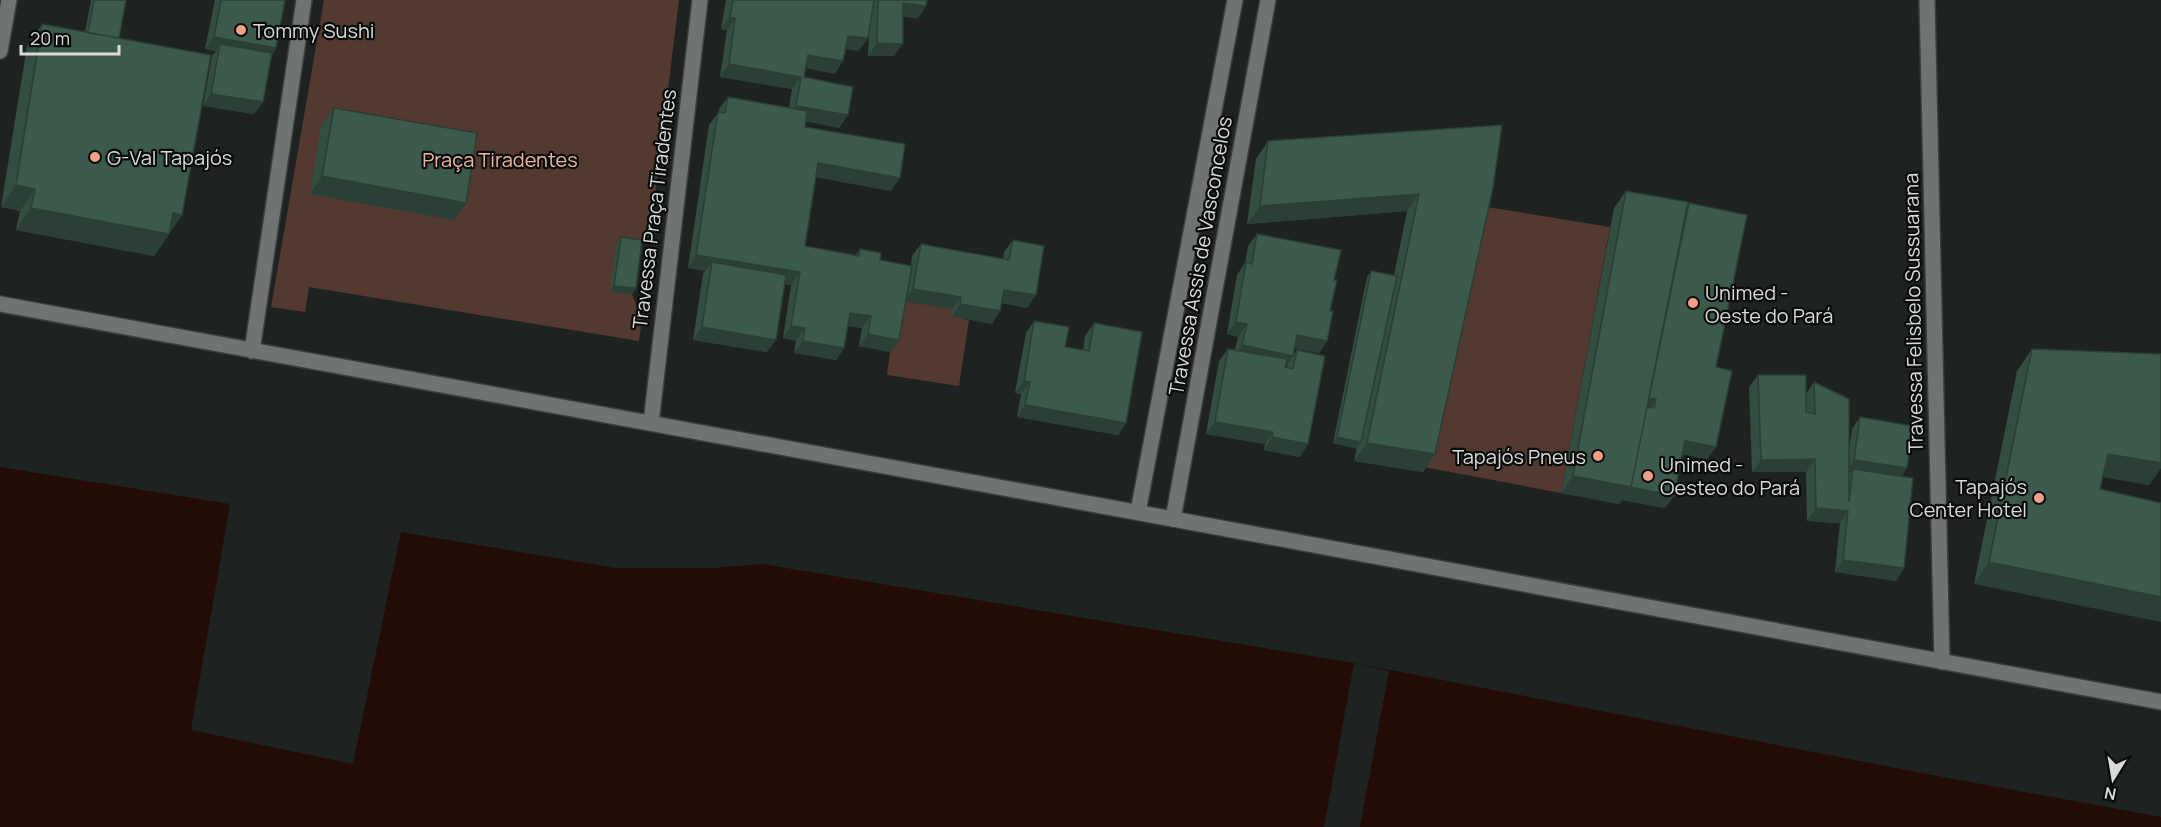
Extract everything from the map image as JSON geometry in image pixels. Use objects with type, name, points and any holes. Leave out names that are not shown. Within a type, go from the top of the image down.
[{"type":"street","points":[[0,51],[9,0]]},
{"type":"street","points":[[252,351],[304,0]]},
{"type":"street","name":"Travessa Praça Tiradentes","points":[[651,423],[699,0]]},
{"type":"street","name":"Travessa Assis de Vasconcelos","points":[[1138,512],[1234,0]]},
{"type":"street","name":"Travessa Assis de Vasconcelos","points":[[1173,519],[1268,0]]},
{"type":"street","name":"Travessa Felisbelo Sussuarana","points":[[1927,0],[1942,662]]},
{"type":"street","points":[[0,304],[2161,702]]},
{"type":"green space","name":"Praça Tiradentes","points":[[324,0],[679,0],[650,236],[638,246],[632,294],[642,320],[639,341],[309,287],[305,312],[271,307]]},
{"type":"green space","points":[[1481,206],[1610,227],[1561,493],[1424,467]]},
{"type":"green space","points":[[905,301],[952,309],[952,316],[969,320],[959,386],[887,375],[890,352]]},
{"type":"shaded area","points":[[0,467],[230,504],[191,730],[353,764],[401,532],[616,568],[714,568],[762,564],[1354,663],[2161,817],[2161,827],[0,827]]},
{"type":"pier","points":[[1354,663],[1389,671],[1360,827],[1324,827]]},
{"type":"building","points":[[94,0],[126,0],[119,38],[88,33]]},
{"type":"building","name":"Tommy Sushi","points":[[221,0],[285,0],[276,48],[214,37]]},
{"type":"building","points":[[733,0],[874,0],[868,38],[848,36],[843,61],[808,55],[804,77],[853,87],[848,115],[796,106],[801,77],[729,64],[735,18],[730,17]]},
{"type":"building","points":[[878,0],[927,0],[926,6],[903,3],[903,44],[877,43]]},
{"type":"building","name":"G-Val Tapajós","points":[[42,24],[211,55],[182,215],[173,213],[169,234],[31,208],[35,189],[16,185]]},
{"type":"building","points":[[220,44],[272,53],[263,102],[211,94]]},
{"type":"building","points":[[728,97],[807,111],[805,127],[905,144],[900,178],[818,163],[805,246],[859,256],[860,249],[881,253],[880,260],[912,266],[899,340],[868,334],[871,316],[850,313],[844,348],[803,341],[805,328],[791,326],[800,272],[696,255],[718,112],[725,113]]},
{"type":"building","points":[[334,108],[477,133],[466,203],[322,176]]},
{"type":"building","points":[[1502,125],[1493,188],[1435,454],[1367,443],[1419,194],[1260,206],[1268,141]]},
{"type":"building","points":[[1626,191],[1688,202],[1631,487],[1573,476]]},
{"type":"building","name":"Unimed - Oeste do Pará","points":[[1689,203],[1747,215],[1716,367],[1732,371],[1716,447],[1685,441],[1674,496],[1631,487],[1647,407],[1654,408],[1656,399],[1649,398]]},
{"type":"building","points":[[1257,234],[1341,250],[1334,280],[1337,280],[1330,311],[1333,311],[1327,341],[1297,335],[1293,356],[1242,345],[1247,324],[1236,322],[1246,262],[1252,264]]},
{"type":"building","points":[[621,237],[642,240],[636,288],[614,286]]},
{"type":"building","points":[[1013,240],[1044,246],[1036,295],[1004,290],[1000,311],[960,304],[961,297],[913,289],[921,244],[1009,260]]},
{"type":"building","points":[[712,262],[786,275],[776,340],[702,327]]},
{"type":"building","points":[[1371,271],[1397,276],[1361,442],[1337,437]]},
{"type":"building","points":[[1034,321],[1069,327],[1065,347],[1089,351],[1094,323],[1142,332],[1126,423],[1025,405],[1030,382],[1024,381]]},
{"type":"building","points":[[1228,349],[1287,359],[1285,367],[1293,369],[1297,350],[1325,356],[1308,444],[1272,437],[1273,432],[1215,422]]},
{"type":"building","name":"Tapajós Center Hotel","points":[[2032,349],[2161,354],[2161,463],[2108,454],[2100,489],[2161,503],[2161,597],[1989,562]]},
{"type":"building","points":[[1758,375],[1806,375],[1806,412],[1815,414],[1814,382],[1849,399],[1849,502],[1853,469],[1913,478],[1904,568],[1843,560],[1848,511],[1816,508],[1815,459],[1761,460]]},
{"type":"building","points":[[1860,417],[1913,426],[1907,468],[1854,460]]},
{"type":"place","name":"Tommy Sushi","points":[[241,30]]},
{"type":"place","name":"G-Val Tapajós","points":[[95,157]]},
{"type":"place","name":"Unimed - Oeste do Pará","points":[[1693,303]]},
{"type":"place","name":"Tapajós Pneus","points":[[1598,456]]},
{"type":"place","name":"Unimed - Oesteo do Pará","points":[[1648,476]]},
{"type":"place","name":"Tapajós Center Hotel","points":[[2039,498]]}]
